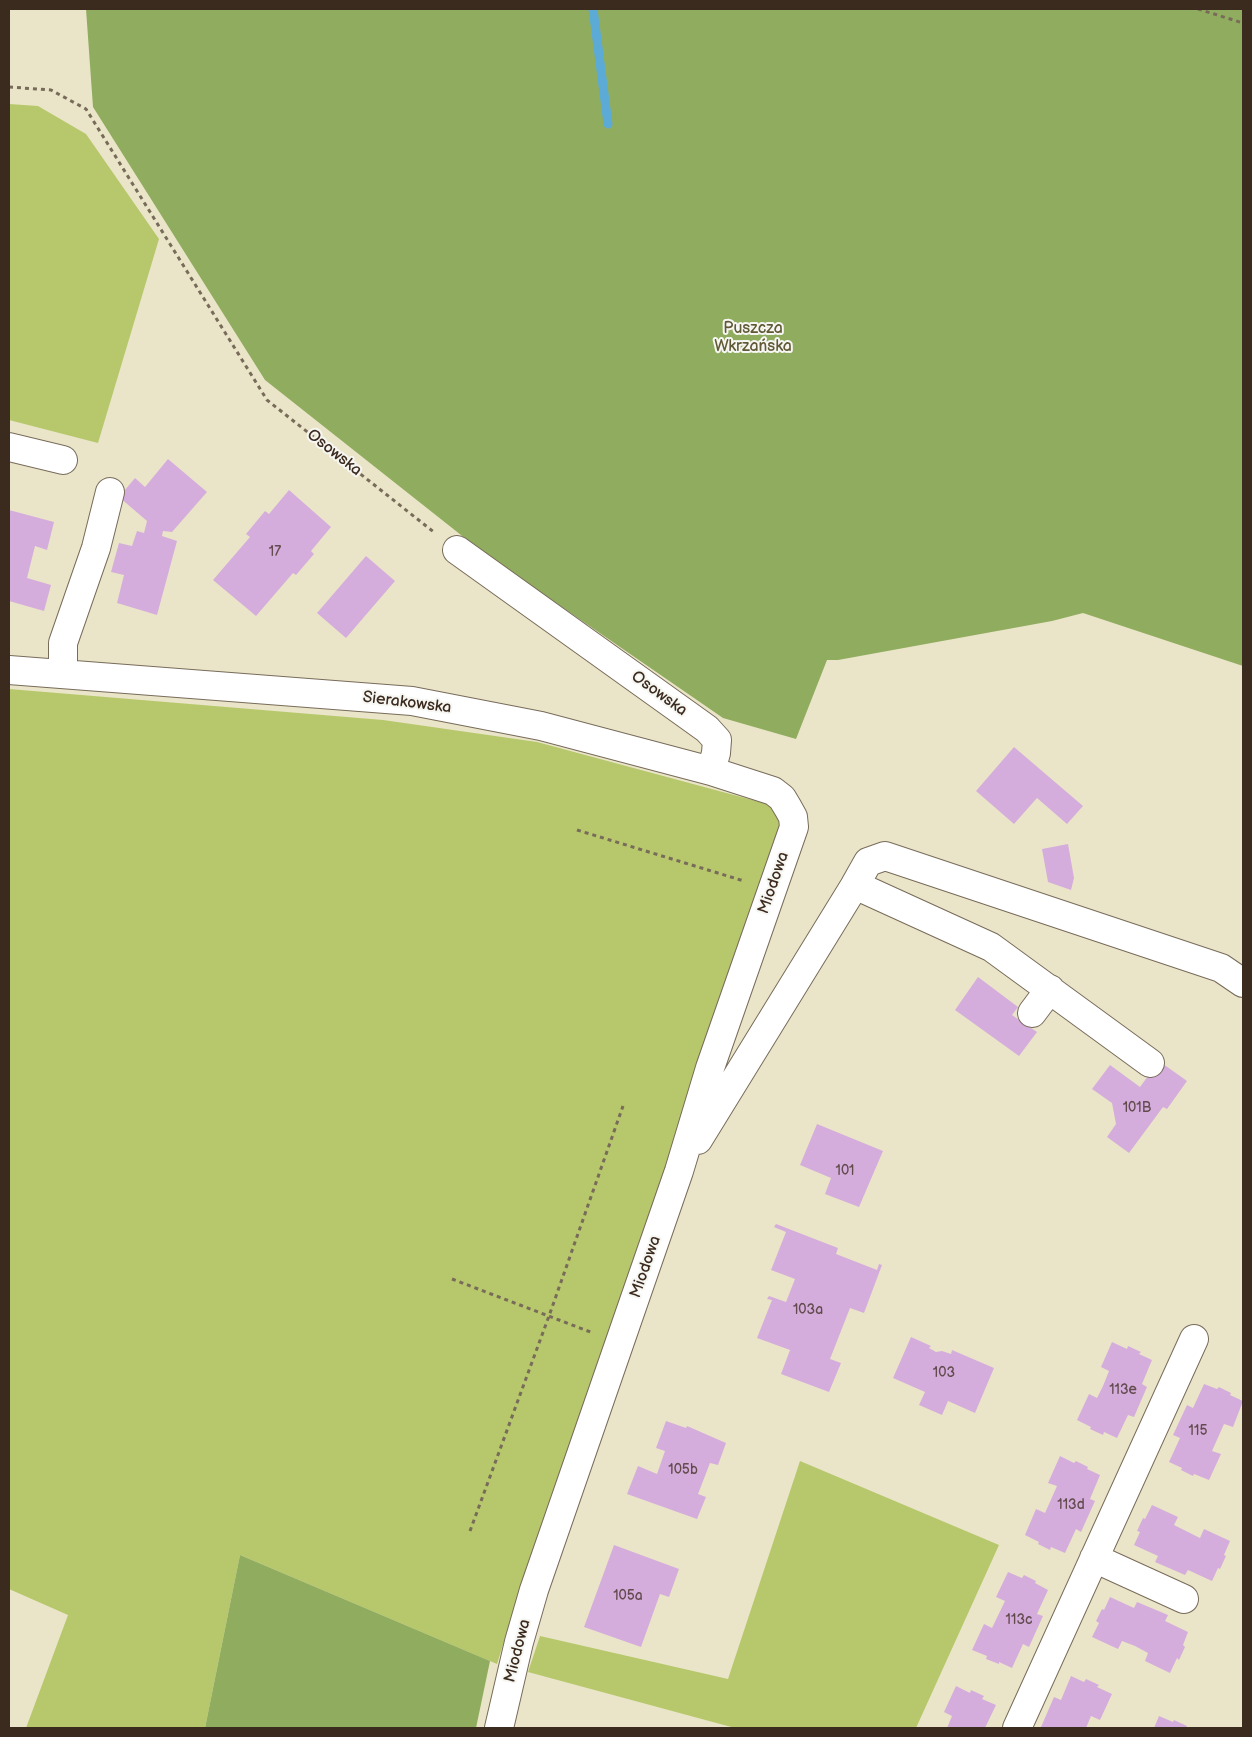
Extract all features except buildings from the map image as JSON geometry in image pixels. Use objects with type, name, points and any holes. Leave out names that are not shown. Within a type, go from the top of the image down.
[{"type":"street","points":[[9,446],[63,460]]},
{"type":"street","points":[[63,674],[63,643],[96,548],[110,492]]},
{"type":"street","name":"Osowska","points":[[456,550],[707,728],[716,740],[716,753],[711,771]]},
{"type":"street","name":"Sierakowska","points":[[9,670],[412,701],[541,726],[711,771],[773,791],[782,798],[788,808]]},
{"type":"street","name":"Miodowa","points":[[499,1728],[519,1642],[534,1590],[679,1171],[710,1068],[794,827],[788,808]]},
{"type":"street","points":[[679,1171],[868,862],[885,856],[1220,968],[1243,983]]},
{"type":"street","points":[[855,885],[991,947],[1150,1063]]},
{"type":"street","points":[[1032,1013],[1050,990]]},
{"type":"street","points":[[1017,1728],[1194,1339]]},
{"type":"street","points":[[1094,1558],[1184,1599]]},
{"type":"path","points":[[1198,9],[1243,23]]},
{"type":"path","name":"Osowska","points":[[9,87],[51,90],[86,109],[267,400],[456,550]]},
{"type":"path","points":[[576,830],[771,889]]},
{"type":"path","points":[[470,1531],[549,1316],[623,1106]]},
{"type":"path","points":[[452,1279],[620,1343]]},
{"type":"green space","name":"Puszcza Wkrzańska","points":[[86,9],[1243,9],[1243,666],[1083,613],[1052,621],[838,660],[827,660],[796,739],[723,718],[485,554],[265,380],[93,107]]},
{"type":"green space","points":[[9,104],[38,106],[86,134],[159,239],[98,443],[9,420]]},
{"type":"green space","points":[[9,689],[383,720],[537,742],[771,805],[782,825],[677,1135],[529,1560],[497,1664],[240,1555],[205,1728],[26,1728],[68,1615],[9,1589]]},
{"type":"green space","points":[[800,1461],[999,1545],[916,1728],[735,1728],[528,1672],[540,1636],[728,1679]]},
{"type":"green space","points":[[240,1555],[490,1661],[476,1728],[205,1728]]},
{"type":"waterway","points":[[593,9],[608,124]]}]
